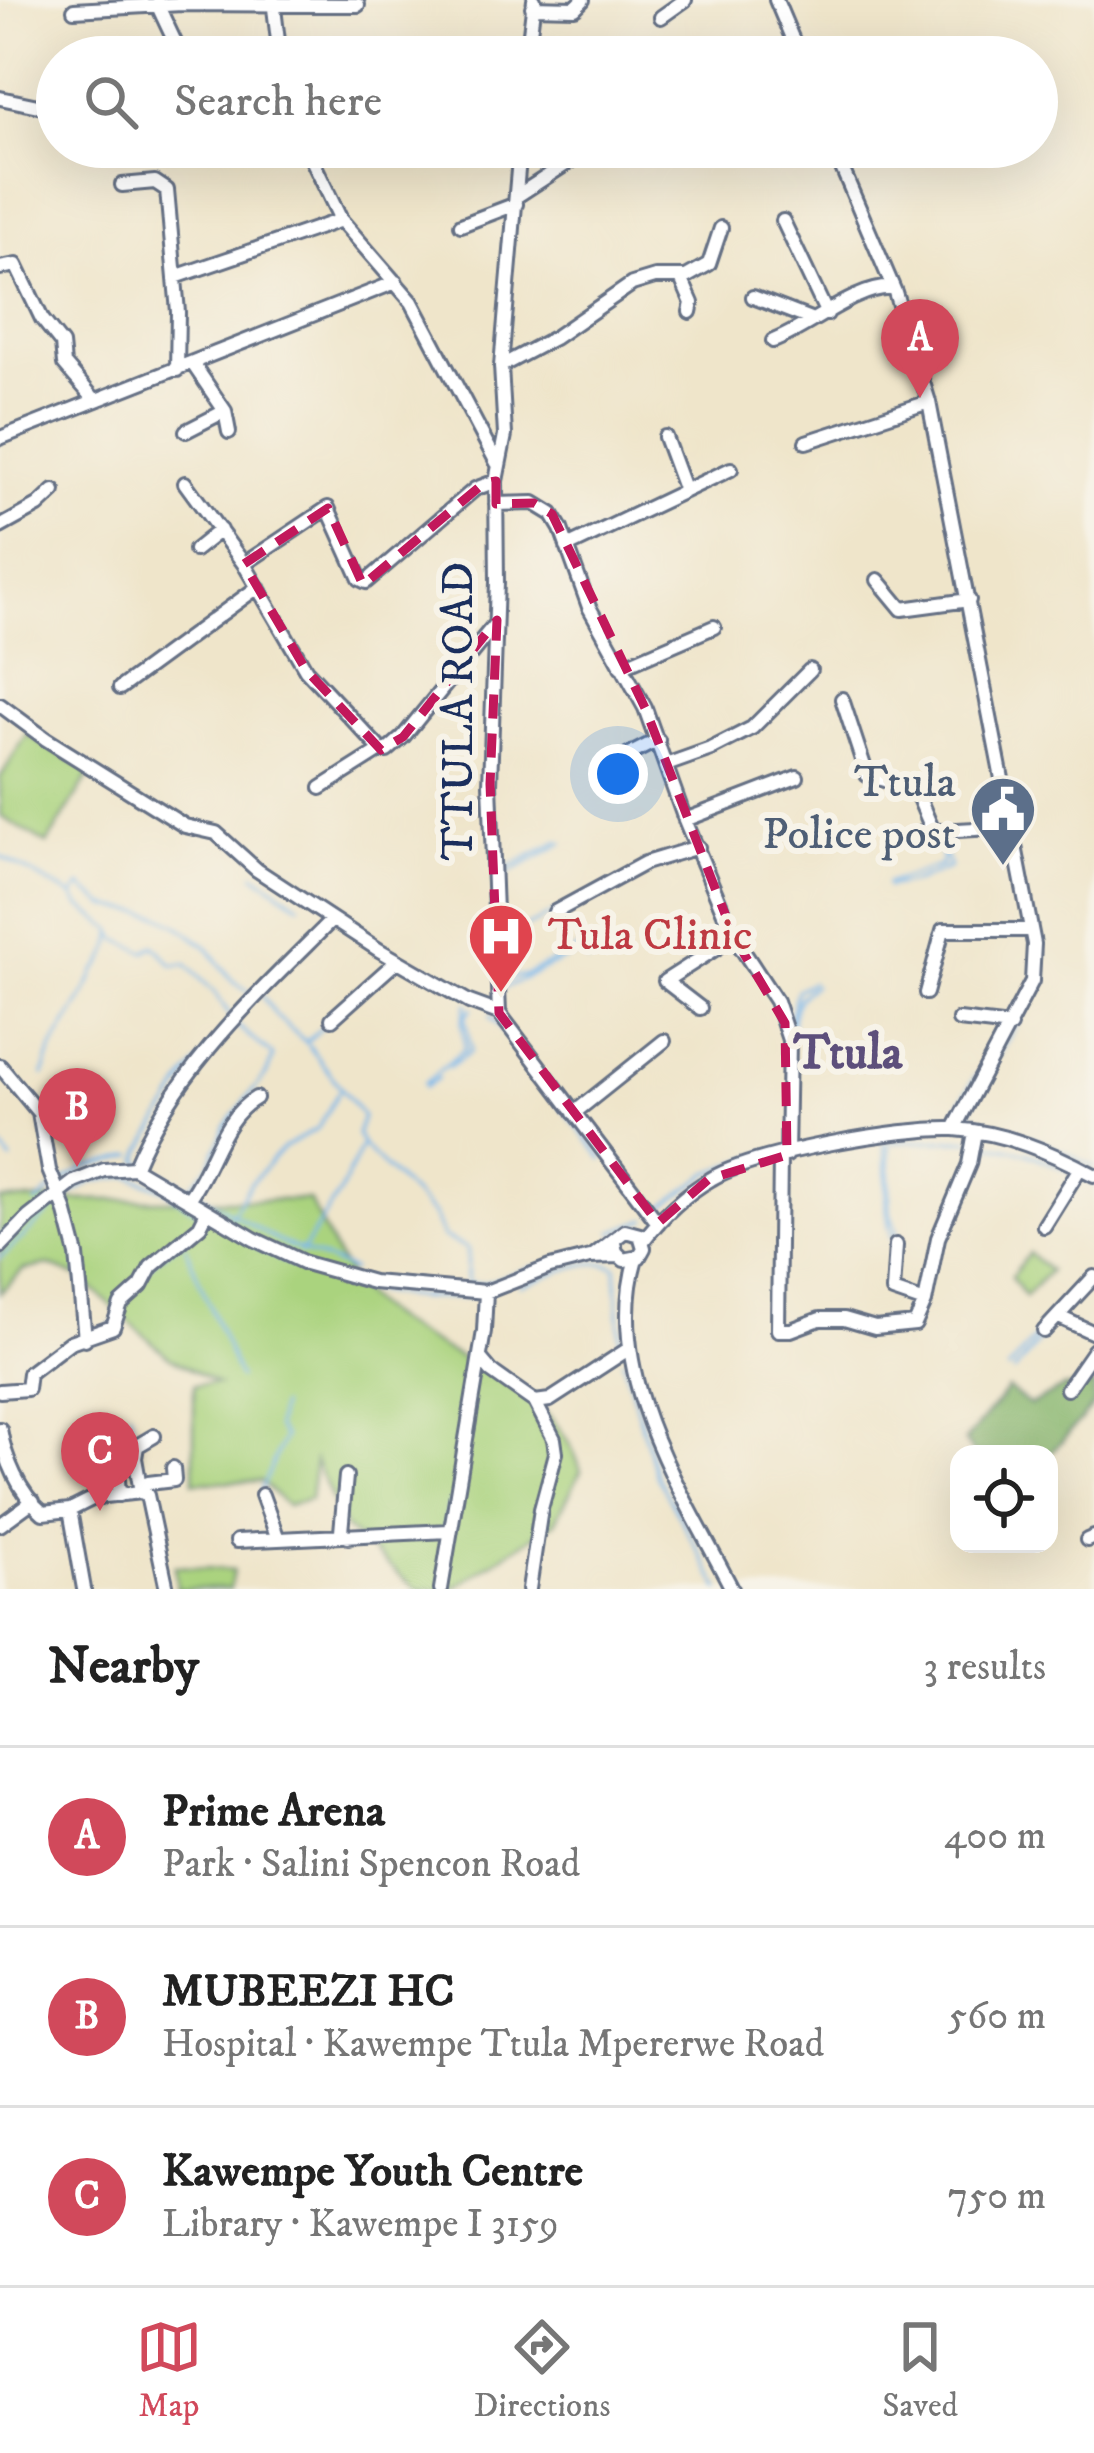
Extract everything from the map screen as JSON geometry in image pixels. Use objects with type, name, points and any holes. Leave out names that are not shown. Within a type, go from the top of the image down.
[{"type":"street","points":[[529,36],[533,4],[575,8],[583,0]]},
{"type":"street","points":[[661,17],[685,0]]},
{"type":"street","points":[[273,2],[277,36]]},
{"type":"street","points":[[782,2],[793,36]]},
{"type":"street","points":[[156,3],[172,36]]},
{"type":"street","points":[[74,10],[156,3],[358,5]]},
{"type":"street","points":[[0,98],[36,106]]},
{"type":"street","points":[[316,168],[341,220],[361,248],[412,302],[497,463]]},
{"type":"street","name":"TTULA ROAD","points":[[499,1013],[490,784],[496,482],[506,418],[501,366],[518,168]]},
{"type":"street","points":[[461,225],[516,200],[562,168]]},
{"type":"street","points":[[842,168],[893,289],[929,403],[1031,929],[1035,972],[953,1129]]},
{"type":"street","points":[[122,185],[155,182],[165,186],[178,370]]},
{"type":"street","points":[[175,277],[341,220]]},
{"type":"street","points":[[783,221],[827,314]]},
{"type":"street","points":[[501,366],[554,338],[632,284],[656,277],[681,278],[709,264],[721,228]]},
{"type":"street","points":[[0,268],[16,265],[42,319],[62,344],[64,364],[95,400]]},
{"type":"street","points":[[681,278],[692,303],[690,312]]},
{"type":"street","points":[[0,438],[396,282]]},
{"type":"street","points":[[773,341],[800,331],[863,293],[886,286],[893,289]]},
{"type":"street","points":[[753,297],[813,320]]},
{"type":"street","points":[[194,364],[225,411],[229,432]]},
{"type":"street","points":[[806,442],[929,403]]},
{"type":"street","points":[[186,431],[225,411]]},
{"type":"street","points":[[665,437],[685,490]]},
{"type":"street","points":[[567,547],[731,469]]},
{"type":"street","points":[[244,563],[328,508],[360,579],[366,582],[475,489],[496,482]]},
{"type":"street","points":[[185,483],[244,563],[306,670],[381,750],[387,751],[404,737],[496,623]]},
{"type":"street","points":[[0,527],[38,506],[54,491]]},
{"type":"street","points":[[496,504],[526,502],[552,514],[589,607],[645,708],[734,937],[776,1000],[785,1023],[789,1040],[778,1330],[836,1318],[874,1328],[910,1326],[921,1316],[938,1238],[969,1164],[975,1132]]},
{"type":"street","points":[[195,550],[220,530]]},
{"type":"street","points":[[878,580],[902,609],[969,600]]},
{"type":"street","points":[[120,688],[257,587]]},
{"type":"street","points":[[621,668],[714,627]]},
{"type":"street","points":[[666,765],[711,749],[758,724],[810,670]]},
{"type":"street","points":[[842,699],[867,775],[915,789],[927,832],[1011,827]]},
{"type":"street","points":[[0,705],[185,826],[216,833],[257,870],[398,961],[469,1002],[499,1013],[657,1223]]},
{"type":"street","points":[[611,764],[658,740]]},
{"type":"street","points":[[322,788],[381,750]]},
{"type":"street","points":[[685,820],[797,777]]},
{"type":"street","points":[[555,912],[645,863],[698,848]]},
{"type":"street","points":[[134,1168],[150,1129],[190,1071],[332,920]]},
{"type":"street","points":[[926,993],[943,930],[1031,929]]},
{"type":"street","points":[[700,1008],[669,987],[667,978],[734,937]]},
{"type":"street","points":[[332,1019],[398,961]]},
{"type":"street","points":[[959,1020],[1010,1026]]},
{"type":"street","points":[[574,1113],[664,1041]]},
{"type":"street","points":[[0,1066],[39,1113],[77,1255],[85,1339]]},
{"type":"street","points":[[189,1198],[213,1162],[235,1114],[256,1098]]},
{"type":"street","points":[[640,1237],[709,1179],[748,1163],[887,1133],[975,1132],[1023,1143],[1094,1175]]},
{"type":"street","points":[[0,1247],[58,1194],[92,1174],[134,1168],[254,1239],[330,1271],[414,1288],[486,1292],[550,1267],[643,1251],[640,1237]]},
{"type":"street","points":[[1044,1226],[1080,1168]]},
{"type":"street","points":[[0,1391],[27,1389],[28,1373],[70,1342],[113,1327],[121,1304],[141,1286],[151,1267],[200,1226],[207,1212]]},
{"type":"street","points":[[640,1237],[620,1233],[628,1283],[630,1348],[660,1447],[732,1589]]},
{"type":"street","points":[[896,1245],[893,1291],[925,1302]]},
{"type":"street","points":[[1044,1331],[1094,1277]]},
{"type":"street","points":[[445,1588],[449,1531],[486,1292]]},
{"type":"street","points":[[1058,1317],[1094,1333]]},
{"type":"street","points":[[535,1402],[550,1400],[630,1348]]},
{"type":"street","points":[[1066,1389],[1094,1350]]},
{"type":"street","points":[[479,1358],[535,1402],[554,1439],[556,1453],[541,1509],[529,1589]]},
{"type":"street","points":[[0,1429],[6,1459],[43,1513],[70,1510],[100,1498],[140,1491],[148,1483],[174,1480],[173,1468]]},
{"type":"street","points":[[154,1436],[151,1442],[137,1446],[134,1454],[167,1589]]},
{"type":"street","points":[[90,1462],[100,1498]]},
{"type":"street","points":[[117,1466],[119,1495]]},
{"type":"street","points":[[346,1476],[341,1532],[349,1538]]},
{"type":"street","points":[[262,1495],[278,1540]]},
{"type":"street","points":[[0,1525],[33,1502]]},
{"type":"street","points":[[70,1510],[84,1589]]},
{"type":"street","points":[[237,1541],[449,1531]]},
{"type":"highlighted area","points":[[496,481],[496,504],[534,503],[552,514],[645,708],[734,937],[785,1023],[787,1155],[709,1179],[658,1223],[523,1048],[499,1013],[490,784],[497,620],[403,737],[381,750],[306,670],[244,564],[328,508],[363,585],[484,483]]},
{"type":"green space","points":[[27,734],[91,772],[47,844],[0,816],[0,778]]},
{"type":"green space","points":[[0,1200],[309,1200],[341,1264],[364,1296],[391,1318],[517,1390],[566,1438],[581,1471],[555,1522],[452,1589],[416,1589],[345,1528],[315,1461],[310,1499],[287,1506],[261,1481],[194,1482],[194,1385],[217,1384],[169,1357],[79,1277],[49,1265],[23,1270],[0,1293]]},
{"type":"green space","points":[[1029,1253],[1049,1271],[1025,1297],[1011,1277]]},
{"type":"green space","points":[[1094,1385],[1094,1405],[1058,1445],[968,1445],[965,1441],[1008,1389],[1030,1405],[1063,1388]]},
{"type":"green space","points":[[175,1566],[233,1570],[230,1589],[177,1589]]},
{"type":"waterway","points":[[886,884],[942,865],[942,854],[931,835]]},
{"type":"waterway","points":[[887,887],[950,867],[937,838]]},
{"type":"waterway","points":[[497,873],[559,841]]},
{"type":"waterway","points":[[497,879],[563,843]]},
{"type":"waterway","points":[[0,856],[73,896],[113,930],[103,963],[53,1049],[44,1075]]},
{"type":"waterway","points":[[254,874],[300,905]]},
{"type":"waterway","points":[[73,896],[81,886],[106,906],[158,915],[176,924],[207,947],[232,980],[252,994]]},
{"type":"waterway","points":[[714,905],[726,935]]},
{"type":"waterway","points":[[502,939],[552,914]]},
{"type":"waterway","points":[[114,933],[145,952],[154,945],[173,965],[186,964],[232,1018]]},
{"type":"waterway","points":[[500,980],[525,975],[580,948],[596,959]]},
{"type":"waterway","points":[[502,989],[576,954],[589,962]]},
{"type":"waterway","points":[[1038,975],[1040,955]]},
{"type":"waterway","points":[[789,1021],[797,990],[811,982]]},
{"type":"waterway","points":[[793,1035],[796,1007],[814,985]]},
{"type":"waterway","points":[[262,996],[277,1017],[306,1042],[363,1117],[357,1134],[363,1146],[434,1215],[443,1237],[468,1249],[467,1284]]},
{"type":"waterway","points":[[424,1084],[465,1049],[462,1023],[467,1004]]},
{"type":"waterway","points":[[449,1067],[471,1051],[465,1017],[472,1008]]},
{"type":"waterway","points":[[490,1016],[603,1159]]},
{"type":"waterway","points":[[999,1056],[1020,1017]]},
{"type":"waterway","points":[[306,1042],[329,1021]]},
{"type":"waterway","points":[[235,1024],[273,1056],[267,1073],[225,1127],[210,1164],[189,1188],[139,1161],[189,1073],[235,1024]]},
{"type":"waterway","points":[[839,1136],[945,1122],[952,1118],[976,1075]]},
{"type":"waterway","points":[[425,1087],[438,1078]]},
{"type":"waterway","points":[[230,1217],[250,1184],[283,1148],[318,1128],[339,1091]]},
{"type":"waterway","points":[[972,1106],[972,1123],[1038,1139],[1094,1167]]},
{"type":"waterway","points":[[594,1129],[628,1173]]},
{"type":"waterway","points":[[893,1142],[969,1140]]},
{"type":"waterway","points":[[979,1142],[1028,1153],[1072,1172]]},
{"type":"waterway","points":[[884,1143],[893,1239]]},
{"type":"waterway","points":[[889,1143],[890,1212],[899,1240]]},
{"type":"waterway","points":[[0,1146],[12,1161]]},
{"type":"waterway","points":[[301,1253],[340,1192],[361,1147]]},
{"type":"waterway","points":[[654,1213],[709,1173],[771,1151]]},
{"type":"waterway","points":[[60,1183],[87,1167],[134,1155]]},
{"type":"waterway","points":[[130,1176],[163,1189],[202,1215],[121,1298],[116,1322],[103,1331],[88,1333],[74,1232],[61,1199],[93,1181],[130,1176]]},
{"type":"waterway","points":[[1080,1177],[1094,1185]]},
{"type":"waterway","points":[[36,1204],[51,1190]]},
{"type":"waterway","points":[[200,1194],[277,1241],[352,1270]]},
{"type":"waterway","points":[[0,1258],[59,1204]]},
{"type":"waterway","points":[[613,1232],[647,1219]]},
{"type":"waterway","points":[[0,1238],[8,1231]]},
{"type":"waterway","points":[[236,1235],[290,1264],[349,1285],[411,1297],[472,1296]]},
{"type":"waterway","points":[[185,1246],[239,1378]]},
{"type":"waterway","points":[[521,1285],[582,1265],[616,1267],[621,1350]]},
{"type":"waterway","points":[[469,1283],[535,1267]]},
{"type":"waterway","points":[[1008,1370],[1041,1331]]},
{"type":"waterway","points":[[1014,1372],[1042,1337]]},
{"type":"waterway","points":[[623,1360],[656,1475],[720,1589]]},
{"type":"waterway","points":[[261,1490],[284,1437],[276,1427],[280,1406]]},
{"type":"waterway","points":[[130,1413],[134,1441]]},
{"type":"waterway","points":[[445,1528],[450,1502]]},
{"type":"place","name":"Prime Arena","points":[[920,398]]},
{"type":"place","name":"Ttula Police post","points":[[1003,868]]},
{"type":"place","name":"Tula Clinic","points":[[501,995]]},
{"type":"place","name":"MUBEEZI HC","points":[[77,1167]]},
{"type":"place","name":"Kawempe Youth Centre","points":[[100,1511]]},
{"type":"district","name":"Ttula","points":[[848,1054]]}]
